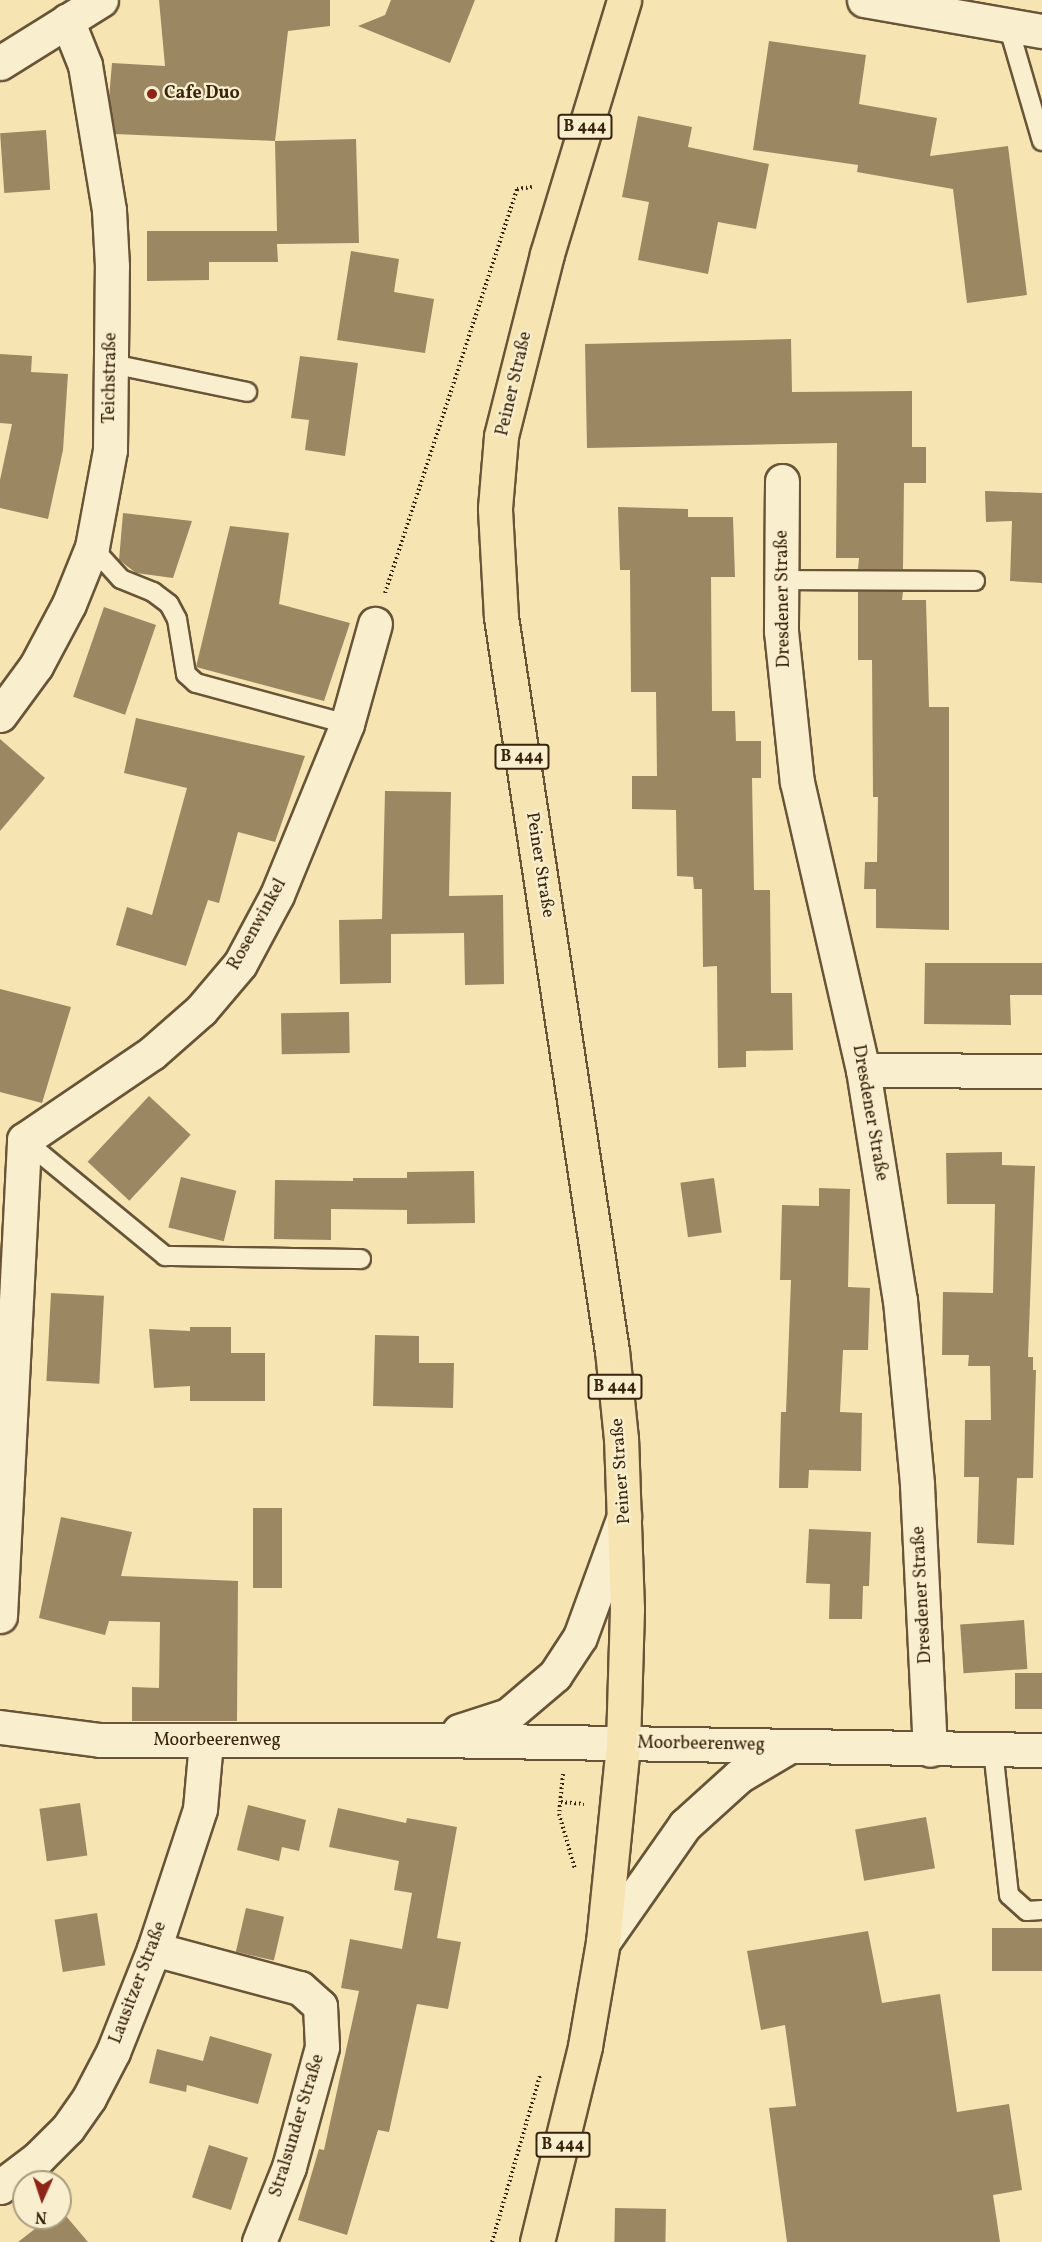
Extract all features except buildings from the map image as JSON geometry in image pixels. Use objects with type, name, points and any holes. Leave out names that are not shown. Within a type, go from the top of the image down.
[{"type":"main road","name":"Peiner Straße","points":[[623,1744],[625,1513],[607,1317],[501,617],[495,544],[501,436],[568,182],[624,0]]},
{"type":"main road","name":"B 444","points":[[537,2242],[585,2046],[603,1942],[623,1744]]},
{"type":"street","points":[[0,63],[100,0]]},
{"type":"street","points":[[864,0],[1042,31]]},
{"type":"street","name":"Teichstraße","points":[[0,715],[36,666],[69,604],[92,547],[110,450],[112,364],[109,210],[85,65],[67,20]]},
{"type":"street","name":"Dresdener Straße","points":[[782,481],[781,632],[797,782],[863,1070],[900,1300],[917,1485],[930,1750]]},
{"type":"street","name":"Rosenwinkel","points":[[12,1137],[152,1053],[201,1010],[240,964],[277,895],[347,724],[375,624]]},
{"type":"street","points":[[863,1070],[1042,1071]]},
{"type":"street","points":[[0,1617],[12,1137]]},
{"type":"street","name":"Moorbeerenweg","points":[[434,1740],[508,1715],[555,1675],[580,1637],[625,1513]]},
{"type":"street","name":"Moorbeerenweg","points":[[0,1727],[100,1740],[566,1741],[930,1750],[1042,1750]]},
{"type":"street","name":"Lausitzer Straße","points":[[0,2187],[38,2158],[89,2098],[113,2052],[154,1948],[200,1809],[206,1742]]},
{"type":"street","name":"Moorbeerenweg","points":[[603,1942],[685,1825],[739,1776],[788,1747]]},
{"type":"street","name":"Stralsunder Straße","points":[[154,1948],[300,1988],[320,2006],[322,2047],[289,2167],[259,2242]]},
{"type":"lane","points":[[1008,25],[1042,141]]},
{"type":"lane","points":[[112,364],[248,392]]},
{"type":"lane","points":[[92,547],[121,579],[153,592],[170,604],[177,619],[186,674],[196,683],[347,724]]},
{"type":"lane","points":[[782,580],[975,581]]},
{"type":"lane","points":[[12,1137],[165,1256],[361,1259]]},
{"type":"lane","points":[[993,1750],[1009,1895],[1027,1911],[1042,1910]]},
{"type":"path","points":[[375,624],[517,189],[568,182]]},
{"type":"path","points":[[566,1741],[559,1814],[575,1871]]},
{"type":"path","points":[[492,2242],[544,2066]]},
{"type":"place","name":"Cafe Duo","points":[[152,94]]}]
